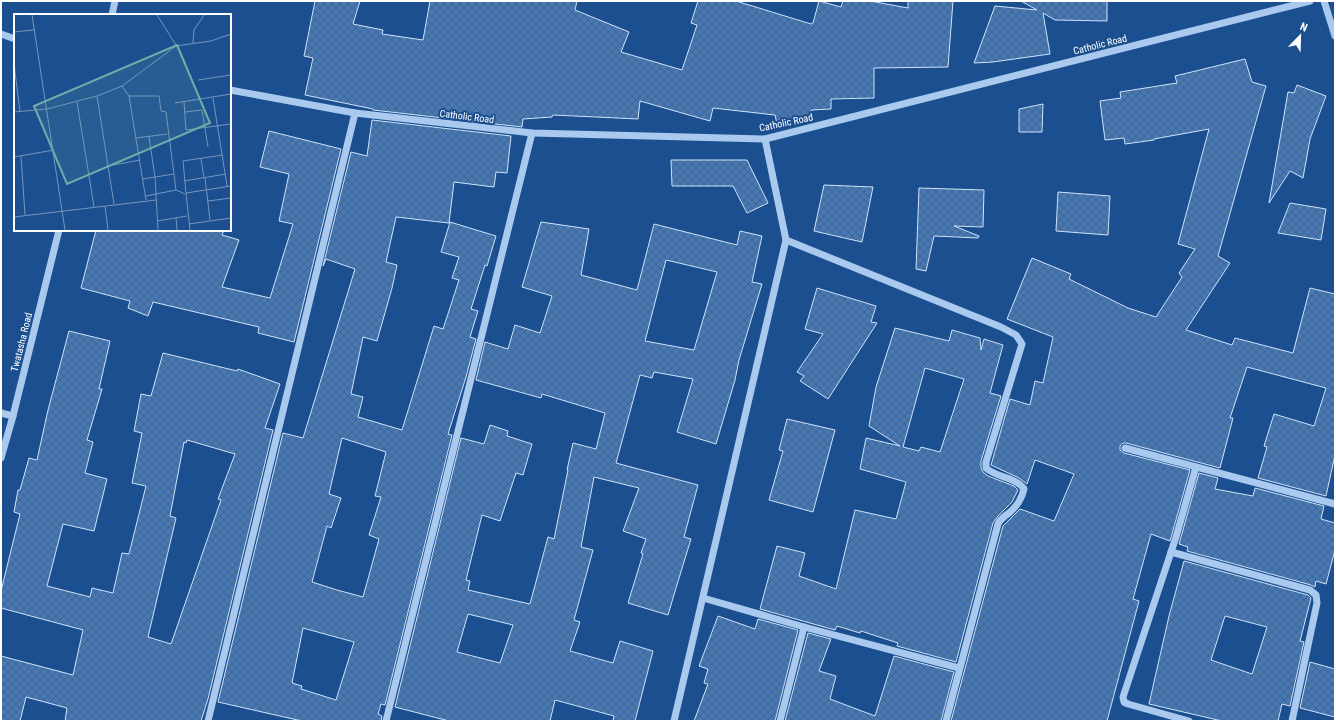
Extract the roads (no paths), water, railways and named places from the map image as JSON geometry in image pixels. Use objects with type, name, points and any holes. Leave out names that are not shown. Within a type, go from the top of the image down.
[{"type":"street","points":[[112,14],[115,1]]},
{"type":"street","name":"Catholic Road","points":[[231,90],[355,113],[532,133],[765,139],[1310,1]]},
{"type":"street","points":[[1324,1],[1335,36]]},
{"type":"street","points":[[1,34],[14,39]]},
{"type":"street","points":[[208,721],[355,113]]},
{"type":"street","points":[[388,721],[532,133]]},
{"type":"street","points":[[674,721],[786,240],[765,139]]},
{"type":"street","name":"Twatasha Road","points":[[1,458],[13,416],[59,231]]},
{"type":"street","points":[[786,240],[1001,327],[1016,335],[1022,344],[986,462],[986,468],[990,472],[1021,484],[1024,489],[1023,496],[1014,507],[1001,518],[998,524],[946,721]]},
{"type":"street","points":[[1,413],[13,416]]},
{"type":"street","points":[[1125,448],[1335,504]]},
{"type":"street","points":[[1189,721],[1124,702],[1123,697],[1171,552],[1196,467]]},
{"type":"street","points":[[1171,552],[1310,590],[1316,595],[1317,603],[1292,721]]},
{"type":"street","points":[[703,598],[804,627],[959,668]]},
{"type":"street","points":[[780,721],[804,627]]}]
